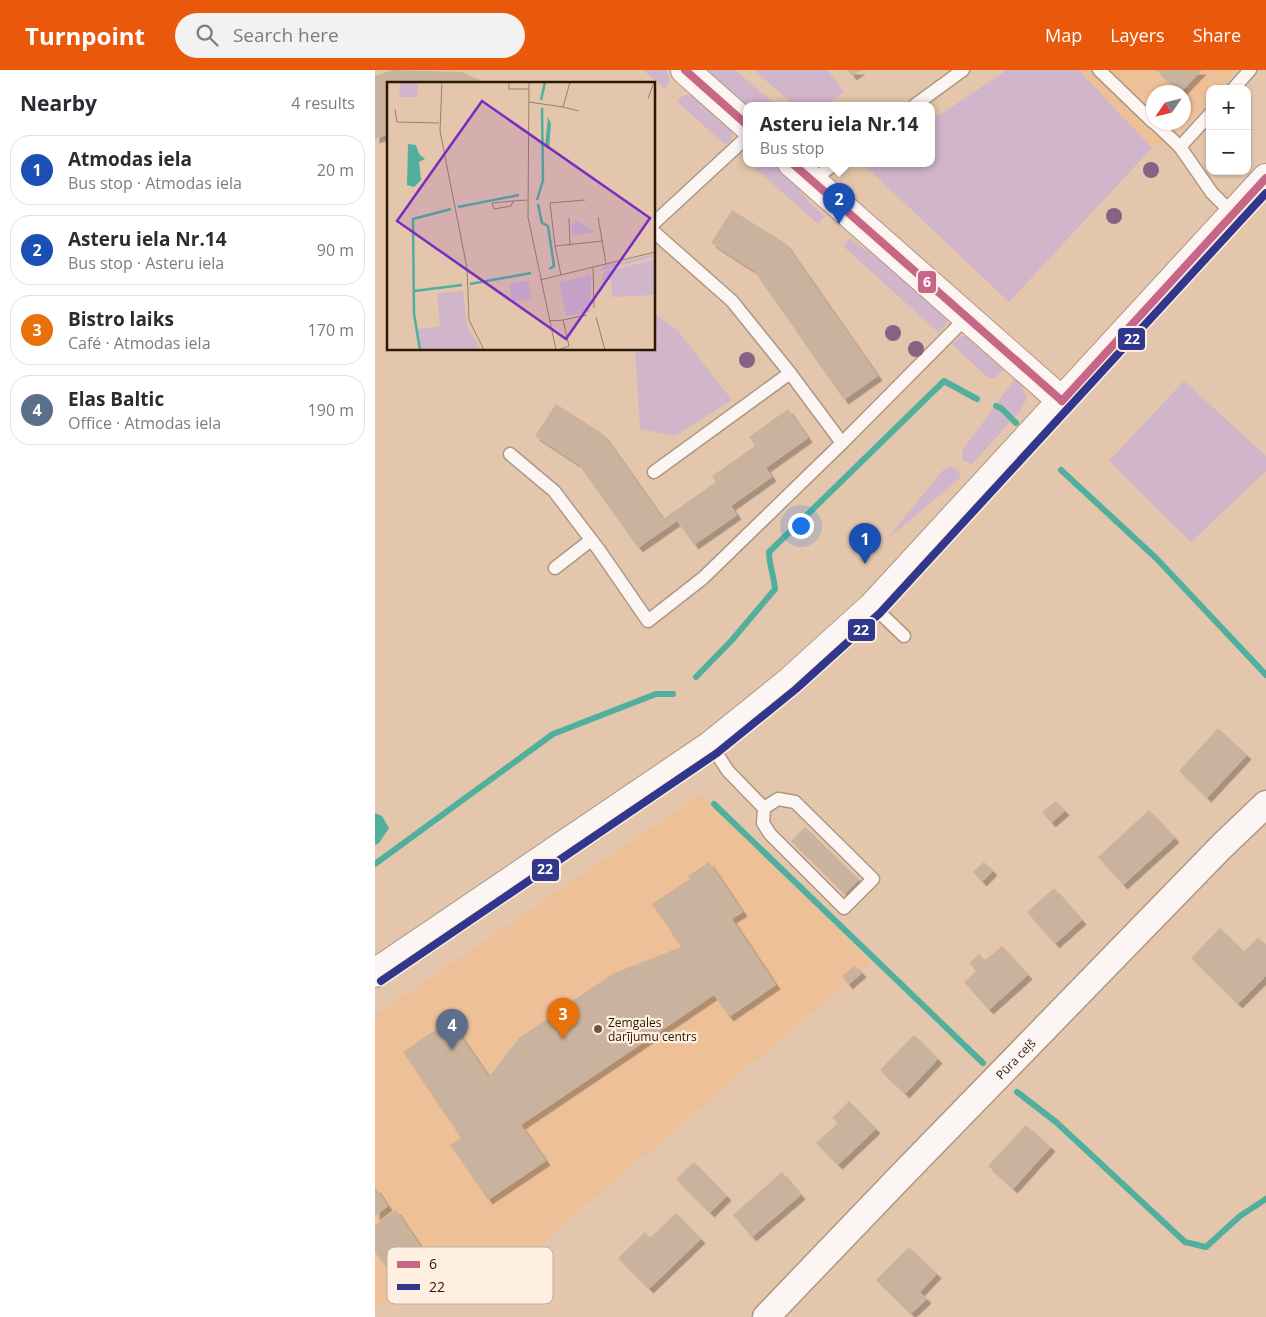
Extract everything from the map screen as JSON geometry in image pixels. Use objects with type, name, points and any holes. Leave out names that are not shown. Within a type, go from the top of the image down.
[{"type":"main road","points":[[685,70],[743,121]]},
{"type":"main road","points":[[797,167],[1063,401]]},
{"type":"main road","points":[[375,973],[711,744],[789,682],[873,606],[1266,178]]},
{"type":"street","name":"Pūra ceļš","points":[[766,1317],[999,1075],[1266,804]]},
{"type":"lane","points":[[919,102],[963,70]]},
{"type":"lane","points":[[1099,70],[1146,114]]},
{"type":"lane","points":[[1237,85],[1250,70]]},
{"type":"lane","points":[[1180,147],[1206,118]]},
{"type":"lane","points":[[1162,130],[1180,147],[1212,193],[1233,214]]},
{"type":"lane","points":[[655,222],[743,140]]},
{"type":"lane","points":[[815,183],[830,167]]},
{"type":"lane","points":[[655,233],[699,269],[732,301],[842,442]]},
{"type":"lane","points":[[510,454],[554,491],[648,621],[703,578],[967,316]]},
{"type":"lane","points":[[654,472],[790,373]]},
{"type":"lane","points":[[555,568],[591,540]]},
{"type":"lane","points":[[873,606],[904,636]]},
{"type":"lane","points":[[711,744],[728,771],[764,808],[763,823],[770,834],[844,908],[873,879],[795,802],[779,798],[764,808]]},
{"type":"shaded area","points":[[643,70],[666,70],[670,78],[666,90]]},
{"type":"shaded area","points":[[700,70],[735,70],[772,102],[743,102],[743,108]]},
{"type":"shaded area","points":[[754,70],[828,70],[844,92],[829,102],[791,102]]},
{"type":"shaded area","points":[[1007,70],[1079,70],[1152,148],[1009,302],[866,167],[935,167],[935,118]]},
{"type":"shaded area","points":[[1079,70],[1237,70],[1224,85],[1206,85],[1206,104],[1191,121],[1191,85],[1146,85],[1146,130],[1180,130],[1152,148]]},
{"type":"shaded area","points":[[684,95],[696,95],[730,124],[733,135],[730,143],[724,144],[677,101]]},
{"type":"shaded area","points":[[754,167],[780,167],[811,204],[825,216],[818,224]]},
{"type":"shaded area","points":[[850,238],[864,249],[897,267],[944,311],[948,320],[939,333],[843,246]]},
{"type":"shaded area","points":[[655,314],[678,331],[732,400],[675,436],[640,429],[635,350],[655,350]]},
{"type":"shaded area","points":[[960,336],[972,336],[1007,366],[995,378],[988,378],[952,344]]},
{"type":"shaded area","points":[[1017,376],[1027,398],[1020,411],[972,464],[962,460],[962,451]]},
{"type":"shaded area","points":[[1184,381],[1266,456],[1266,471],[1191,542],[1109,461]]},
{"type":"shaded area","points":[[951,466],[961,473],[959,479],[886,540],[944,469]]},
{"type":"shaded area","points":[[701,794],[871,962],[537,1247],[387,1247],[387,1301],[375,1309],[375,1015]]},
{"type":"water","points":[[375,813],[382,816],[389,828],[379,843],[375,845]]},
{"type":"building","points":[[392,70],[462,72],[484,82],[387,82],[387,135],[375,139],[375,76]]},
{"type":"building","points":[[848,70],[861,70],[852,76]]},
{"type":"building","points":[[1156,70],[1202,70],[1188,85],[1173,85]]},
{"type":"building","points":[[732,210],[785,243],[878,376],[844,400],[754,271],[711,243]]},
{"type":"building","points":[[556,404],[603,434],[663,519],[716,482],[712,476],[755,446],[749,437],[788,409],[808,438],[766,468],[772,477],[731,506],[737,515],[694,545],[677,521],[638,548],[579,465],[535,436]]},
{"type":"building","points":[[1218,728],[1247,755],[1207,798],[1179,771]]},
{"type":"building","points":[[1056,801],[1065,811],[1051,823],[1042,812]]},
{"type":"building","points":[[1149,810],[1175,838],[1123,885],[1098,857]]},
{"type":"building","points":[[805,827],[859,880],[845,894],[791,841]]},
{"type":"building","name":"Zemgales darījumu centrs","points":[[709,862],[743,912],[732,919],[776,985],[729,1017],[714,995],[521,1125],[546,1161],[488,1200],[450,1145],[461,1138],[403,1052],[450,1020],[489,1077],[519,1038],[612,974],[681,947],[652,904],[690,879],[688,876]]},
{"type":"building","points":[[984,862],[993,871],[982,882],[973,872]]},
{"type":"building","points":[[1054,888],[1082,920],[1055,944],[1027,912]]},
{"type":"building","points":[[1220,928],[1244,952],[1258,937],[1266,945],[1266,976],[1238,1004],[1191,958]]},
{"type":"building","points":[[1002,946],[1028,975],[989,1010],[964,982],[976,971],[969,963],[979,954],[985,960]]},
{"type":"building","points":[[855,965],[862,973],[848,985],[842,976]]},
{"type":"building","points":[[914,1035],[938,1059],[905,1094],[880,1070]]},
{"type":"building","points":[[849,1101],[876,1129],[838,1165],[816,1143],[838,1123],[832,1118]]},
{"type":"building","points":[[1026,1125],[1051,1147],[1013,1189],[988,1166]]},
{"type":"building","points":[[694,1162],[727,1196],[710,1213],[676,1179]]},
{"type":"building","points":[[782,1172],[801,1195],[752,1237],[733,1215]]},
{"type":"building","points":[[375,1187],[388,1206],[375,1216]]},
{"type":"building","points":[[396,1210],[421,1247],[387,1247],[387,1269],[375,1252],[375,1225]]},
{"type":"building","points":[[676,1213],[701,1239],[649,1289],[618,1258],[645,1232],[650,1238]]},
{"type":"building","points":[[909,1247],[937,1274],[920,1292],[927,1299],[911,1314],[876,1280]]},
{"type":"waterway","points":[[696,677],[732,640],[775,589],[769,552],[944,381],[977,399]]},
{"type":"waterway","points":[[996,406],[1001,408],[1016,423]]},
{"type":"waterway","points":[[1061,470],[1156,558],[1266,675]]},
{"type":"waterway","points":[[375,864],[553,734],[656,694],[673,694]]},
{"type":"waterway","points":[[714,804],[983,1063]]},
{"type":"waterway","points":[[1017,1092],[1056,1122],[1185,1242],[1206,1247],[1240,1216],[1266,1199]]},
{"type":"transit line","name":"6","points":[[685,70],[743,121]]},
{"type":"transit line","name":"6","points":[[797,167],[1062,401]]},
{"type":"transit line","name":"6","points":[[1062,401],[1266,178]]},
{"type":"transit line","name":"22","points":[[381,981],[717,753],[796,689],[880,613],[1266,193]]},
{"type":"place","name":"Asteru iela Nr.14","points":[[839,224]]},
{"type":"place","name":"Atmodas iela","points":[[865,564]]},
{"type":"place","name":"Zemgales darījumu centrs","points":[[598,1029]]},
{"type":"place","name":"Bistro laiks","points":[[563,1039]]},
{"type":"place","name":"Elas Baltic","points":[[452,1050]]}]
